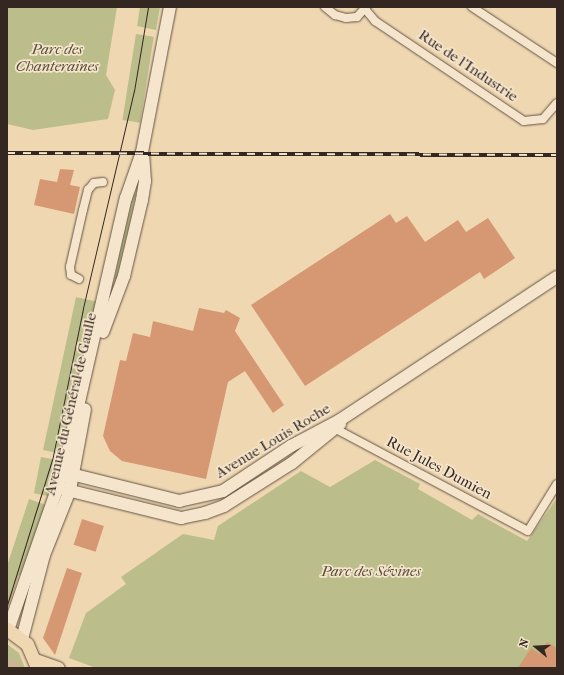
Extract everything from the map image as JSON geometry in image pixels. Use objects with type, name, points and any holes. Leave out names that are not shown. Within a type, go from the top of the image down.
[{"type":"main road","name":"Avenue du Général de Gaulle","points":[[69,473],[106,287],[130,185],[142,152],[170,7]]},
{"type":"main road","name":"Avenue du Général de Gaulle","points":[[22,639],[44,555],[69,473],[104,328],[120,290],[144,188],[142,152]]},
{"type":"main road","points":[[130,185],[144,188]]},
{"type":"main road","name":"Avenue Louis Roche","points":[[69,473],[179,502],[194,500],[222,491],[291,446],[347,415],[557,278]]},
{"type":"main road","points":[[106,287],[120,290]]},
{"type":"main road","name":"Avenue Louis Roche","points":[[64,489],[181,518],[205,513],[224,506],[292,464],[336,428],[347,415]]},
{"type":"main road","name":"Avenue du Général de Gaulle","points":[[8,630],[64,489]]},
{"type":"main road","points":[[8,630],[22,639],[36,664],[58,668]]},
{"type":"street","name":"Rue de l'Industrie","points":[[325,7],[335,15],[346,18],[357,17],[365,8],[375,21],[524,121],[543,118],[557,103]]},
{"type":"street","points":[[472,7],[557,63]]},
{"type":"street","points":[[79,279],[71,275],[70,267],[83,210],[88,190],[94,183],[103,182]]},
{"type":"street","name":"Rue Jules Dumien","points":[[336,428],[528,531],[557,484]]},
{"type":"green space","name":"Parc des Chanteraines","points":[[7,7],[117,7],[106,75],[115,90],[108,119],[33,130],[7,124]]},
{"type":"green space","points":[[140,7],[160,7],[156,30],[137,26]]},
{"type":"green space","points":[[136,34],[154,37],[140,123],[122,120]]},
{"type":"green space","points":[[131,193],[136,194],[119,279],[114,278]]},
{"type":"green space","points":[[76,297],[98,302],[62,454],[43,450]]},
{"type":"green space","points":[[41,457],[61,461],[54,497],[34,493]]},
{"type":"green space","name":"Parc des Sévines","points":[[375,460],[420,484],[418,489],[472,520],[478,514],[527,541],[557,498],[557,668],[96,668],[69,658],[86,613],[126,584],[121,577],[183,534],[214,540],[218,526],[301,471],[330,487]]},
{"type":"green space","points":[[29,499],[49,506],[25,577],[19,575],[8,607],[7,566]]},
{"type":"green space","points":[[7,644],[19,653],[25,668],[7,668]]},
{"type":"building","points":[[60,169],[74,170],[70,185],[80,187],[74,214],[34,205],[40,179],[57,182]]},
{"type":"building","points":[[390,214],[396,223],[407,216],[425,242],[458,220],[466,232],[488,218],[515,258],[484,279],[480,272],[305,386],[251,305]]},
{"type":"building","points":[[199,308],[224,313],[226,310],[240,318],[235,331],[284,405],[273,413],[245,371],[228,382],[206,479],[122,461],[110,451],[103,436],[120,360],[126,361],[133,333],[150,337],[153,321],[193,331]]},
{"type":"building","points":[[82,519],[104,526],[96,552],[74,545]]},
{"type":"building","points":[[67,568],[82,573],[55,655],[43,638]]},
{"type":"building","points":[[547,642],[557,648],[557,668],[518,668],[531,648],[540,654]]},
{"type":"tunnel","points":[[7,664],[18,668]]},
{"type":"tram line","points":[[7,605],[53,456],[83,308],[134,91],[148,7]]},
{"type":"railway","points":[[7,153],[557,155]]}]
